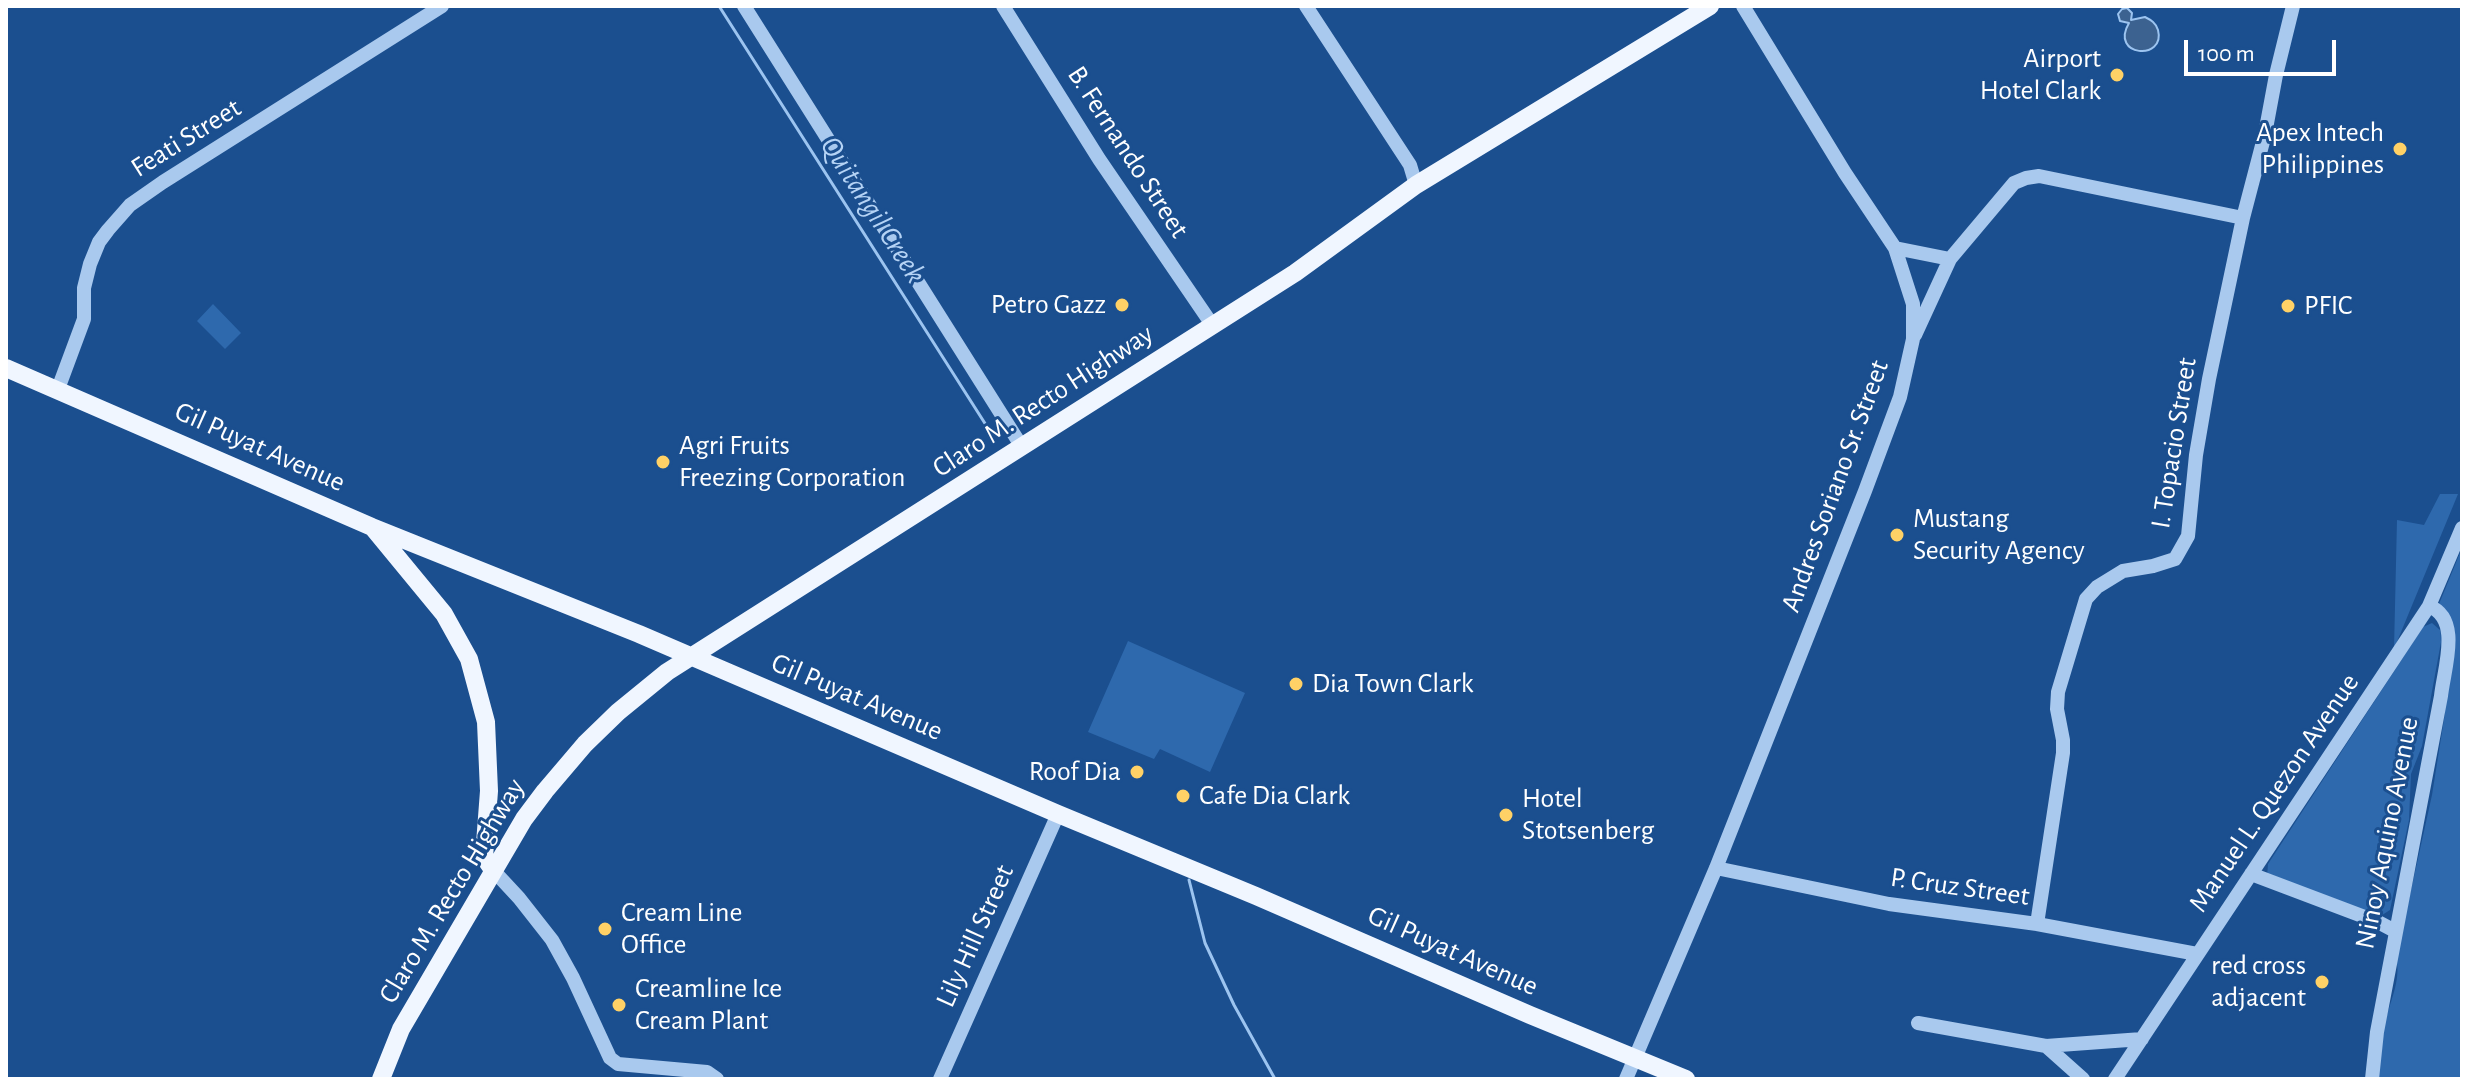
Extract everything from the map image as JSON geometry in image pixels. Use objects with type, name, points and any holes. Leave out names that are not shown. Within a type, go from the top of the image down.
[{"type":"main road","name":"Claro M. Recto Highway","points":[[381,1079],[401,1029],[535,803],[585,744],[639,694],[689,658],[1295,273],[1416,185],[1710,6]]},
{"type":"main road","name":"Gil Puyat Avenue","points":[[6,368],[372,527],[639,634],[689,658],[1686,1079]]},
{"type":"main road","points":[[372,527],[444,614],[469,659],[486,722],[489,791],[484,857],[493,870]]},
{"type":"street","name":"Feati Street","points":[[58,389],[84,319],[84,288],[90,264],[108,230],[130,205],[442,6]]},
{"type":"street","points":[[744,6],[1022,447]]},
{"type":"street","name":"B. Fernando Street","points":[[1003,6],[1099,159],[1213,326]]},
{"type":"street","points":[[1306,6],[1410,165],[1416,185]]},
{"type":"street","name":"Andres Soriano Sr. Street","points":[[1626,1079],[1716,868],[1900,397],[1913,339],[1913,304],[1895,248],[1845,173],[1743,6]]},
{"type":"street","name":"I. Topacio Street","points":[[2037,924],[2063,753],[2058,692],[2086,599],[2097,587],[2123,571],[2175,559],[2188,536],[2201,418],[2243,218],[2293,6]]},
{"type":"street","points":[[1913,339],[1950,259],[2014,183],[2026,178],[2039,176],[2243,218]]},
{"type":"street","points":[[1895,248],[1950,259]]},
{"type":"street","name":"Manuel L. Quezon Avenue","points":[[2115,1079],[2429,606],[2462,528]]},
{"type":"street","name":"Ninoy Aquino Avenue","points":[[2372,1079],[2377,1032],[2441,696],[2448,643],[2447,622],[2440,612],[2429,606]]},
{"type":"street","name":"Lily Hill Street","points":[[940,1079],[1058,814]]},
{"type":"street","name":"P. Cruz Street","points":[[1716,868],[1889,904],[2037,924],[2197,954]]},
{"type":"street","points":[[493,870],[552,940],[610,1058],[618,1064],[707,1072],[717,1079]]},
{"type":"street","points":[[2251,874],[2395,931]]},
{"type":"street","points":[[1918,1023],[2046,1046],[2142,1039]]},
{"type":"street","points":[[2046,1046],[2083,1079]]},
{"type":"shaded area","points":[[2127,8],[2132,13],[2131,20],[2145,17],[2156,25],[2158,40],[2154,47],[2139,51],[2126,43],[2129,23],[2120,21],[2118,14]]},
{"type":"shaded area","points":[[213,304],[241,333],[225,349],[197,321]]},
{"type":"shaded area","points":[[2440,494],[2458,494],[2394,649],[2397,520],[2424,525]]},
{"type":"shaded area","points":[[2462,548],[2462,1079],[2378,1079],[2384,1028],[2397,976],[2396,958],[2432,795],[2445,713],[2439,604]]},
{"type":"shaded area","points":[[2432,623],[2440,630],[2441,642],[2422,746],[2411,774],[2409,820],[2390,910],[2379,917],[2267,877],[2268,864],[2423,627]]},
{"type":"shaded area","points":[[1128,641],[1245,693],[1210,772],[1160,749],[1154,759],[1088,732]]},
{"type":"waterway","name":"Quitangil Creek","points":[[719,6],[993,436]]},
{"type":"waterway","name":"Quitangil Creek","points":[[1189,880],[1205,943],[1234,1005],[1275,1079]]},
{"type":"place","name":"Airport Hotel Clark","points":[[2117,75]]},
{"type":"place","name":"Apex Intech Philippines","points":[[2400,149]]},
{"type":"place","name":"Petro Gazz","points":[[1122,305]]},
{"type":"place","name":"PFIC","points":[[2288,306]]},
{"type":"place","name":"Agri Fruits Freezing Corporation","points":[[663,462]]},
{"type":"place","name":"Mustang Security Agency","points":[[1897,535]]},
{"type":"place","name":"Dia Town Clark","points":[[1296,684]]},
{"type":"place","name":"Roof Dia","points":[[1137,772]]},
{"type":"place","name":"Cafe Dia Clark","points":[[1183,796]]},
{"type":"place","name":"Hotel Stotsenberg","points":[[1506,815]]},
{"type":"place","name":"Cream Line Office","points":[[605,929]]},
{"type":"place","name":"red cross adjacent","points":[[2322,982]]},
{"type":"place","name":"Creamline Ice Cream Plant","points":[[619,1005]]}]
